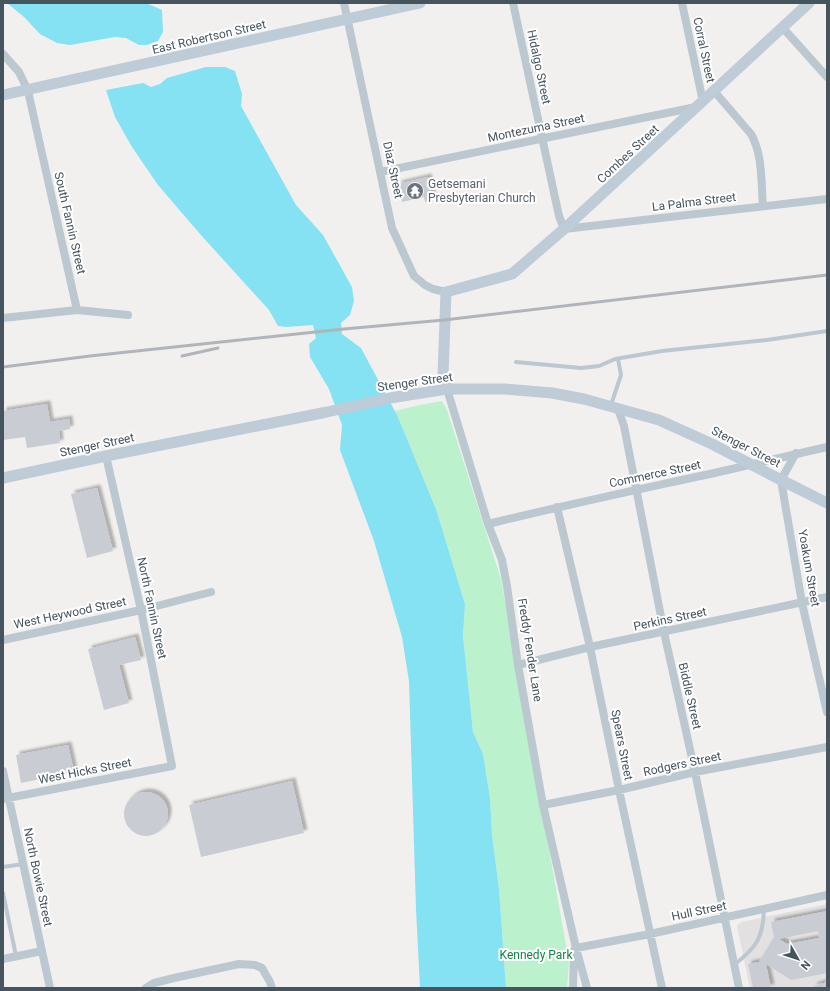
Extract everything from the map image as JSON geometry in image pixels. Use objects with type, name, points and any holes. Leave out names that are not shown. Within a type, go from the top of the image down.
[{"type":"street","name":"Diaz Street","points":[[344,3],[392,228],[414,276],[425,285],[433,289],[446,292]]},
{"type":"street","name":"East Robertson Street","points":[[3,96],[420,3]]},
{"type":"street","name":"Hidalgo Street","points":[[513,3],[559,216],[564,230]]},
{"type":"street","name":"Corral Street","points":[[682,3],[700,104]]},
{"type":"street","name":"Combes Street","points":[[446,292],[512,274],[564,230],[809,3]]},
{"type":"street","points":[[783,28],[827,77]]},
{"type":"street","name":"South Fannin Street","points":[[3,54],[19,72],[28,91],[77,310]]},
{"type":"street","points":[[714,91],[751,134],[754,140],[758,152],[763,206]]},
{"type":"street","name":"Montezuma Street","points":[[380,172],[542,139],[700,104]]},
{"type":"street","name":"La Palma Street","points":[[564,230],[827,199]]},
{"type":"street","name":"Freddy Fender Lane","points":[[446,292],[443,376],[488,524],[503,567],[518,665],[543,805],[576,948],[588,988]]},
{"type":"street","points":[[3,318],[77,310],[128,315]]},
{"type":"street","name":"Stenger Street","points":[[3,478],[390,398],[447,388],[505,389],[552,393],[584,399],[659,420],[712,444],[827,503]]},
{"type":"street","name":"Biddle Street","points":[[614,407],[624,426],[664,632],[695,772],[739,988]]},
{"type":"street","name":"Commerce Street","points":[[488,524],[557,507],[754,465],[827,447]]},
{"type":"street","points":[[781,480],[796,454]]},
{"type":"street","name":"North Fannin Street","points":[[106,456],[141,610],[172,766]]},
{"type":"street","name":"Yoakum Street","points":[[781,480],[802,603],[827,712]]},
{"type":"street","name":"Spears Street","points":[[557,507],[590,647],[618,790],[662,988]]},
{"type":"street","name":"West Heywood Street","points":[[3,640],[141,610],[211,592]]},
{"type":"street","name":"Perkins Street","points":[[518,665],[590,647],[827,597]]},
{"type":"street","name":"Rodgers Street","points":[[543,805],[618,790],[695,772],[827,747]]},
{"type":"street","name":"West Hicks Street","points":[[6,798],[172,766]]},
{"type":"street","name":"North Bowie Street","points":[[3,771],[6,798],[23,864],[50,988]]},
{"type":"street","name":"Hull Street","points":[[576,948],[650,934],[827,895]]},
{"type":"street","points":[[573,988],[574,950],[576,948]]},
{"type":"street","points":[[3,959],[42,951]]},
{"type":"street","points":[[146,988],[154,983],[239,964],[255,965],[262,968],[272,988]]},
{"type":"lane","points":[[516,362],[581,368],[599,366],[618,359],[662,351],[767,340],[827,331]]},
{"type":"lane","points":[[614,407],[620,375],[618,359]]},
{"type":"lane","points":[[3,867],[23,864]]},
{"type":"lane","points":[[3,893],[16,956]]},
{"type":"lane","points":[[734,965],[748,954],[760,937],[763,926],[764,909]]},
{"type":"shaded area","points":[[827,904],[827,988],[750,988],[737,926],[741,922]]},
{"type":"green space","name":"Kennedy Park","points":[[442,401],[447,410],[501,579],[569,962],[567,988],[506,988],[499,889],[492,835],[490,798],[483,754],[473,732],[463,636],[465,604],[436,509],[395,411]]},
{"type":"water","points":[[7,3],[146,3],[162,10],[163,32],[158,41],[147,45],[139,45],[126,38],[115,37],[70,45],[57,43],[40,34],[24,17]]},
{"type":"water","points":[[206,67],[225,67],[235,71],[242,94],[241,106],[296,205],[323,235],[352,287],[354,301],[350,315],[341,323],[342,334],[361,348],[397,415],[436,509],[465,604],[463,636],[473,732],[483,754],[490,798],[492,835],[499,889],[506,988],[420,988],[409,681],[402,637],[374,541],[340,450],[342,425],[329,389],[310,357],[309,344],[316,338],[313,325],[286,327],[278,326],[269,310],[158,185],[132,147],[115,117],[106,90],[143,83],[151,87],[160,84],[167,78]]},
{"type":"building","name":"Getsemani Presbyterian Church","points":[[428,177],[433,200],[425,202],[424,197],[402,202],[398,184]]},
{"type":"building","points":[[47,404],[50,422],[69,419],[70,429],[59,431],[60,443],[27,448],[25,437],[3,440],[3,411]]},
{"type":"building","points":[[97,488],[113,551],[87,558],[71,494]]},
{"type":"building","points":[[135,637],[141,660],[119,665],[129,703],[104,710],[88,649]]},
{"type":"building","points":[[68,745],[74,772],[21,783],[16,755]]},
{"type":"building","points":[[292,781],[304,833],[201,857],[189,805]]},
{"type":"building","points":[[146,792],[158,796],[164,802],[168,814],[164,826],[158,832],[146,836],[134,832],[128,826],[124,814],[128,802],[134,796]]},
{"type":"building","points":[[827,911],[827,973],[791,980],[766,964],[771,988],[753,988],[748,964],[759,962],[774,937],[771,922]],"holes":[[[818,931],[819,938],[787,944],[779,939]]]},
{"type":"building","points":[[827,978],[827,988],[813,988],[814,986],[822,983],[824,984]]},
{"type":"railway","points":[[3,367],[90,356],[444,320],[827,275]]},
{"type":"railway","points":[[182,356],[218,348]]},
{"type":"place","name":"Getsemani Presbyterian Church","points":[[415,191]]}]
